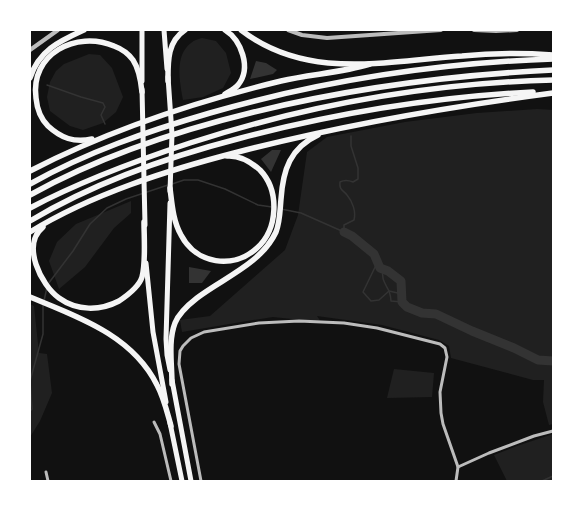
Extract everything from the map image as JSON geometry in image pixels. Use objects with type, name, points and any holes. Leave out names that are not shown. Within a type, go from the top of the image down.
[{"type":"highway","points":[[30,78],[38,60],[50,48],[84,30]]},
{"type":"highway","points":[[168,81],[168,57],[177,38],[185,30]]},
{"type":"highway","points":[[208,101],[238,86],[244,71],[242,50],[236,40],[225,30]]},
{"type":"highway","points":[[241,30],[251,38],[277,51],[304,60],[333,64],[370,64],[500,54],[553,55]]},
{"type":"highway","points":[[112,134],[85,140],[70,140],[53,130],[45,123],[40,116],[36,105],[35,94],[38,72],[44,63],[51,54],[74,43],[86,40],[109,44],[127,53],[134,61],[141,81],[142,92]]},
{"type":"highway","points":[[30,184],[65,165],[124,141],[175,124],[271,97],[339,82],[414,71],[485,64],[553,60]]},
{"type":"highway","points":[[30,171],[76,148],[154,118],[208,101],[282,81],[358,68],[370,64]]},
{"type":"highway","points":[[30,195],[83,168],[122,152],[181,131],[274,107],[341,93],[414,82],[479,74],[553,70]]},
{"type":"highway","points":[[30,208],[88,180],[127,164],[212,136],[281,117],[363,99],[417,91],[485,83],[553,80]]},
{"type":"highway","points":[[30,232],[65,213],[125,187],[211,158],[356,124],[448,107],[553,92]]},
{"type":"highway","points":[[30,221],[78,195],[124,176],[193,151],[267,131],[403,104],[484,96],[553,92]]},
{"type":"highway","points":[[172,384],[172,339],[173,330],[178,318],[195,300],[258,256],[267,246],[276,232],[280,216],[281,194],[286,167],[289,160],[307,140],[322,133],[356,124]]},
{"type":"highway","points":[[170,188],[172,212],[176,225],[190,248],[199,255],[216,261],[237,259],[252,252],[262,242],[270,228],[274,210],[271,187],[262,173],[249,161],[230,156],[211,158]]},
{"type":"highway","points":[[65,213],[47,224],[36,234],[33,248],[37,266],[43,280],[59,298],[73,305],[91,309],[109,306],[125,297],[136,287],[142,277],[143,269],[144,222]]},
{"type":"highway","points":[[30,297],[106,332],[128,348],[140,359],[157,384],[165,403],[171,426]]},
{"type":"main road","points":[[142,30],[142,109],[146,262],[153,332],[182,481]]},
{"type":"main road","points":[[164,30],[165,59],[172,134],[170,188]]},
{"type":"main road","points":[[172,212],[166,347],[191,481]]},
{"type":"street","points":[[30,50],[58,30]]},
{"type":"street","points":[[288,30],[302,35],[327,38],[441,30]]},
{"type":"street","points":[[474,30],[517,30]]},
{"type":"street","points":[[201,481],[179,364],[180,351],[186,342],[204,332],[259,323],[314,321],[344,323],[377,328],[428,340],[440,344],[445,348],[447,357],[440,392],[441,413],[443,424],[458,467],[456,481]]},
{"type":"street","points":[[154,422],[160,434],[171,481]]},
{"type":"street","points":[[458,467],[489,453],[534,436],[553,431]]},
{"type":"street","points":[[46,472],[48,481]]},
{"type":"shaded area","points":[[202,38],[216,41],[226,53],[231,73],[223,88],[203,97],[183,100],[180,77],[180,62],[182,55],[192,42]]},
{"type":"shaded area","points":[[89,54],[100,55],[112,68],[123,97],[116,112],[103,123],[83,130],[70,126],[50,111],[47,97],[50,82],[56,71],[64,64]]},
{"type":"shaded area","points":[[256,61],[266,63],[277,70],[273,74],[250,79]]},
{"type":"shaded area","points":[[537,109],[553,110],[553,424],[549,425],[543,402],[544,380],[533,380],[451,358],[449,346],[439,340],[382,325],[317,316],[321,322],[273,317],[182,332],[180,320],[210,316],[285,250],[298,215],[307,152],[327,137],[405,122],[477,113]]},
{"type":"shaded area","points":[[272,150],[281,150],[271,172],[261,159]]},
{"type":"shaded area","points":[[131,201],[131,213],[114,228],[85,267],[59,289],[49,261],[57,242],[76,224]]},
{"type":"shaded area","points":[[189,267],[211,271],[202,283],[189,283]]},
{"type":"shaded area","points":[[30,304],[34,306],[39,353],[47,354],[52,393],[40,421],[30,437]]},
{"type":"shaded area","points":[[394,369],[434,373],[432,397],[387,398]]},
{"type":"shaded area","points":[[553,434],[553,481],[507,481],[494,455]]},
{"type":"waterway","points":[[47,85],[103,103],[105,107],[101,115],[105,124]]},
{"type":"waterway","points":[[281,209],[301,213],[344,232],[344,225],[354,220],[355,214],[349,198],[341,188],[340,182],[346,180],[353,182],[358,179],[358,168],[351,146],[351,136]]},
{"type":"waterway","points":[[172,184],[184,180],[198,180],[225,189],[258,205],[272,207]]},
{"type":"waterway","points":[[48,284],[73,251],[90,224],[107,208],[126,199],[168,185]]},
{"type":"waterway","points":[[344,232],[352,236],[374,254],[380,268],[388,271],[401,281],[402,302],[407,307],[422,313],[436,314],[538,360],[553,361]]},
{"type":"waterway","points":[[378,261],[363,292],[371,301],[379,300],[389,291],[402,294]]},
{"type":"waterway","points":[[383,269],[383,278],[389,291],[391,301],[402,302]]},
{"type":"waterway","points":[[44,301],[47,287]]},
{"type":"waterway","points":[[30,411],[32,409],[30,381],[43,334],[43,305]]},
{"type":"waterway","points":[[542,481],[553,476]]}]
